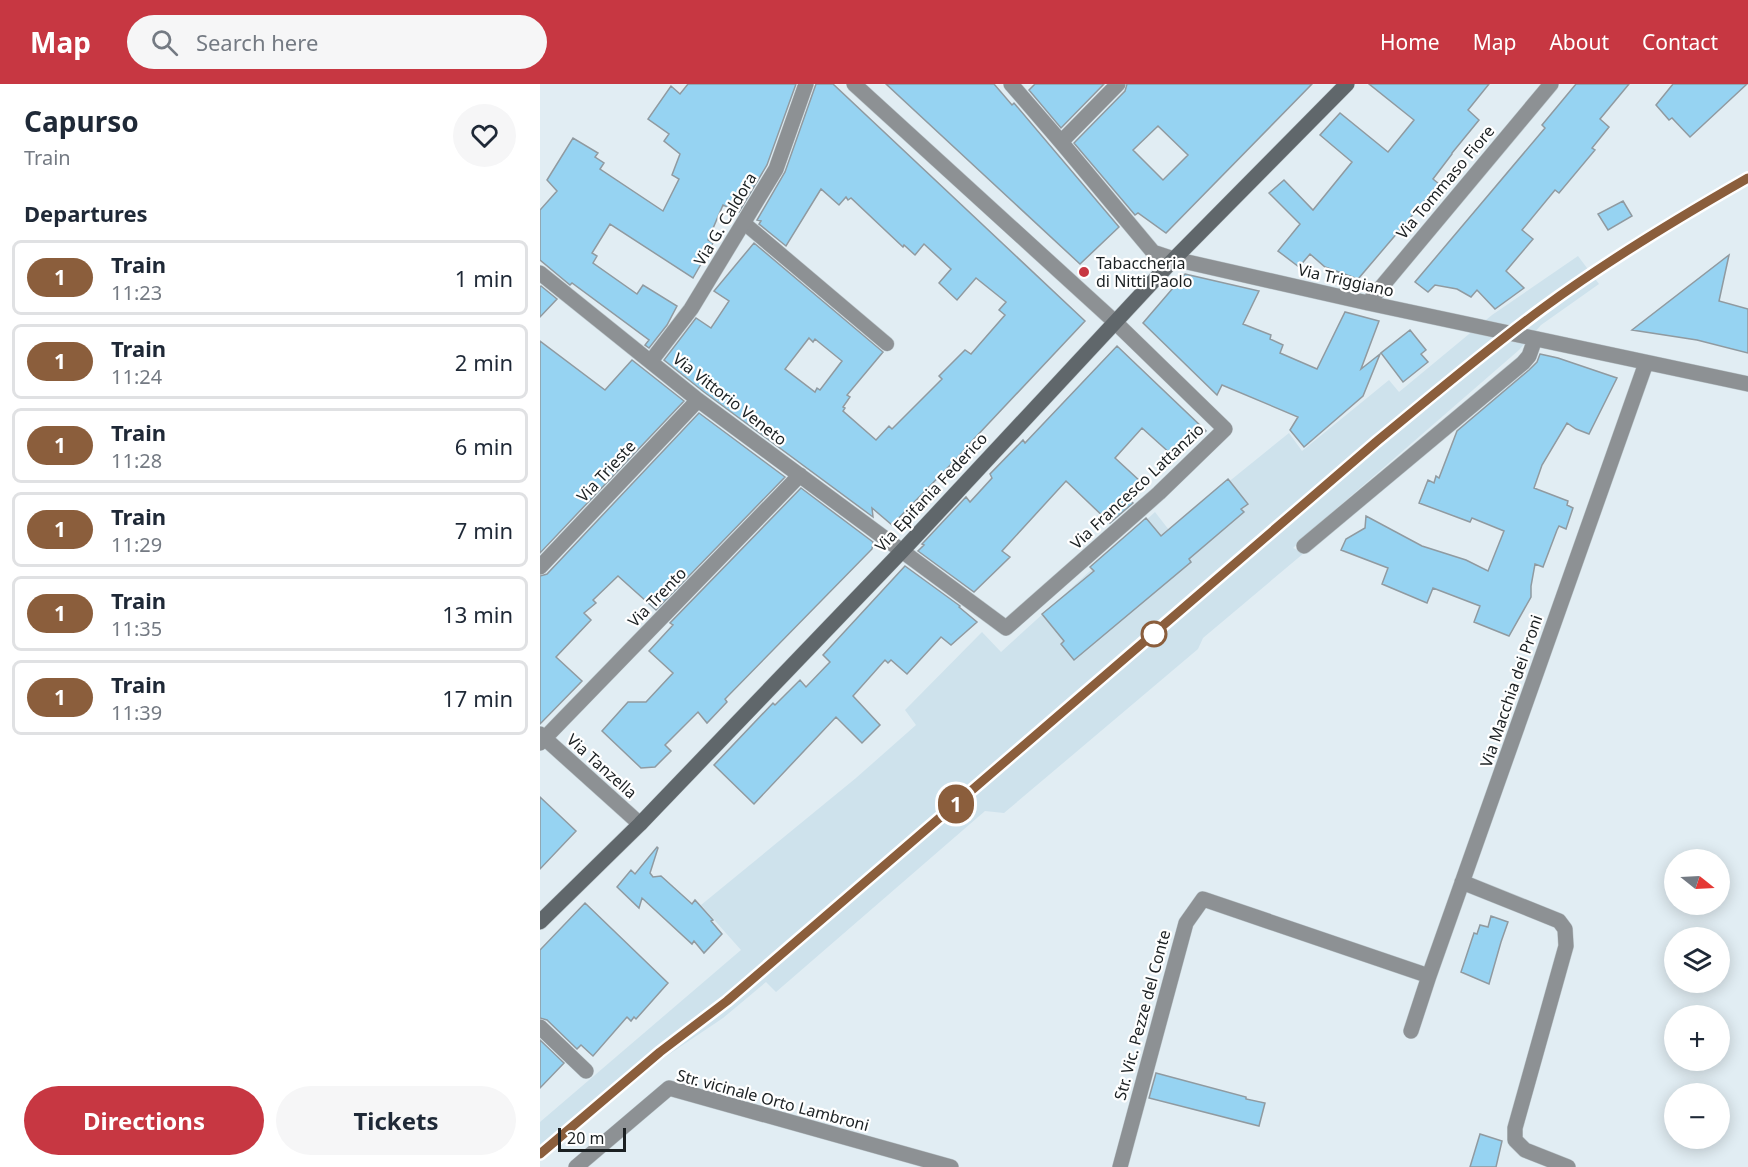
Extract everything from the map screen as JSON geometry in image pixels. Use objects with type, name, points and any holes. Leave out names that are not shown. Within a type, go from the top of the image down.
[{"type":"main road","name":"Via Epifania Federico","points":[[540,922],[640,824],[903,550],[1174,260],[1347,84]]},
{"type":"street","name":"Via G. Caldora","points":[[651,361],[691,309],[776,169],[806,84]]},
{"type":"street","name":"Via Francesco Lattanzio","points":[[854,84],[1115,322],[1225,429],[1159,493],[1006,628],[903,550]]},
{"type":"street","name":"Via Triggiano","points":[[1011,84],[1153,252],[1174,260],[1748,384]]},
{"type":"street","points":[[1061,142],[1118,84]]},
{"type":"street","name":"Via Tommaso Fiore","points":[[1368,303],[1551,84]]},
{"type":"street","name":"Via Vittorio Veneto","points":[[541,276],[699,400],[903,550]]},
{"type":"street","points":[[1304,546],[1523,363],[1535,339]]},
{"type":"street","name":"Via Macchia dei Proni","points":[[1411,1031],[1646,363]]},
{"type":"street","name":"Via Trieste","points":[[540,567],[699,400]]},
{"type":"street","name":"Via Trento","points":[[542,739],[800,475]]},
{"type":"street","name":"Via Tanzella","points":[[542,739],[640,824]]},
{"type":"street","points":[[1462,882],[1559,921],[1565,929],[1566,946],[1515,1128],[1515,1140],[1525,1150],[1568,1167]]},
{"type":"street","name":"Str. Vic. Pezze del Conte","points":[[1120,1167],[1186,923],[1203,898],[1429,976]]},
{"type":"street","points":[[540,1027],[586,1071]]},
{"type":"street","name":"Str. vicinale Orto Lambroni","points":[[576,1167],[669,1088],[951,1167]]},
{"type":"lane","points":[[744,224],[887,344]]},
{"type":"shaded area","points":[[1578,256],[1599,284],[1541,325],[1519,350],[1329,515],[1293,548],[1304,553],[1203,638],[1198,649],[1004,813],[985,811],[776,992],[766,982],[723,1018],[665,1057],[540,1160],[540,1122],[741,950],[701,905],[856,778],[916,725],[905,710],[982,632],[1001,652],[1155,512],[1169,530],[1289,433],[1302,451],[1389,380],[1399,392],[1492,315]]},
{"type":"building","points":[[688,84],[796,84],[767,165],[739,212],[723,205],[708,240],[713,243],[693,278],[610,224],[592,253],[597,256],[593,263],[637,294],[643,285],[677,306],[667,325],[649,348],[645,345],[649,340],[572,283],[570,285],[540,260],[540,210],[557,191],[547,180],[573,138],[598,153],[595,157],[604,163],[600,169],[663,211],[679,179],[672,175],[680,154],[664,141],[669,134],[648,119],[671,86],[680,94]]},
{"type":"building","points":[[816,84],[833,84],[1085,321],[892,525],[872,508],[873,517],[664,360],[696,318],[711,328],[729,301],[714,291],[754,243],[883,352],[847,395],[850,397],[843,407],[845,408],[843,411],[876,440],[889,426],[892,429],[942,379],[939,376],[965,350],[971,354],[1005,315],[999,310],[1006,302],[976,278],[957,300],[939,283],[951,269],[924,244],[915,255],[904,245],[903,247],[851,198],[848,200],[846,197],[839,205],[821,189],[786,246],[759,224],[761,221],[757,220],[785,172]],"holes":[[[809,338],[813,342],[815,339],[842,361],[820,390],[817,388],[815,392],[785,369]]]},
{"type":"building","points":[[886,84],[994,84],[1012,105],[1014,103],[1119,227],[1080,264]]},
{"type":"building","points":[[1035,84],[1104,84],[1061,128],[1029,90]]},
{"type":"building","points":[[1127,84],[1312,84],[1166,233],[1138,213],[1135,215],[1074,143],[1125,91]],"holes":[[[1158,126],[1188,155],[1163,180],[1133,150]]]},
{"type":"building","points":[[1369,84],[1489,84],[1468,110],[1479,120],[1433,179],[1439,184],[1358,279],[1325,267],[1310,254],[1299,267],[1278,251],[1300,224],[1269,193],[1284,180],[1313,210],[1352,162],[1320,135],[1340,113],[1388,152],[1414,120]]},
{"type":"building","points":[[1576,84],[1629,84],[1600,119],[1609,127],[1592,148],[1595,150],[1559,193],[1555,190],[1522,230],[1533,239],[1506,271],[1524,288],[1495,309],[1477,290],[1471,297],[1457,289],[1435,285],[1428,292],[1415,282],[1545,128],[1542,125]]},
{"type":"building","points":[[1673,84],[1747,84],[1690,137],[1672,118],[1669,120],[1656,105]]},
{"type":"building","points":[[1623,201],[1632,216],[1608,230],[1598,214]]},
{"type":"building","points":[[1729,255],[1719,301],[1748,309],[1748,353],[1697,340],[1632,330]]},
{"type":"building","points":[[1185,274],[1259,291],[1243,324],[1271,335],[1270,339],[1283,345],[1280,353],[1317,369],[1345,312],[1379,321],[1361,369],[1380,354],[1363,396],[1304,447],[1290,430],[1298,417],[1222,385],[1217,395],[1143,323]]},
{"type":"building","points":[[540,287],[557,299],[540,317]]},
{"type":"building","points":[[1410,330],[1426,350],[1421,354],[1428,362],[1403,382],[1381,353]]},
{"type":"building","points":[[540,341],[605,390],[632,360],[684,401],[540,553]]},
{"type":"building","points":[[1117,346],[1206,431],[1186,446],[1184,444],[1172,455],[1142,428],[1115,458],[1141,482],[1126,496],[1133,503],[1110,523],[1066,481],[1002,551],[1010,557],[974,592],[918,551],[966,497],[970,502],[992,478],[990,474],[1023,440],[1025,443]]},
{"type":"building","points":[[1540,354],[1617,378],[1589,434],[1567,423],[1542,465],[1534,488],[1568,501],[1567,505],[1573,508],[1566,529],[1559,526],[1543,567],[1535,564],[1531,597],[1509,636],[1474,622],[1480,606],[1433,588],[1427,603],[1382,584],[1388,568],[1341,550],[1346,539],[1365,528],[1366,516],[1422,546],[1466,560],[1488,571],[1504,531],[1472,518],[1470,522],[1419,503],[1428,480],[1434,483],[1436,476],[1439,478],[1457,431],[1529,370],[1537,362]]},
{"type":"building","points":[[699,413],[785,477],[656,610],[618,576],[593,600],[596,603],[584,613],[591,620],[556,657],[582,681],[540,724],[540,576],[547,574]]},
{"type":"building","points":[[1228,479],[1248,504],[1241,509],[1244,512],[1189,559],[1191,562],[1074,660],[1061,644],[1064,641],[1042,614],[1094,571],[1090,567],[1146,518],[1161,536]]},
{"type":"building","points":[[801,488],[873,542],[872,549],[725,699],[727,702],[707,723],[698,712],[665,745],[671,751],[655,767],[641,768],[602,731],[628,702],[646,702],[673,673],[649,651],[673,625],[670,623]]},
{"type":"building","points":[[905,566],[960,606],[977,622],[951,645],[941,637],[907,674],[891,660],[888,663],[885,660],[853,696],[880,725],[862,743],[836,717],[754,804],[714,765],[773,703],[775,705],[800,680],[806,687],[830,662],[823,655]]},
{"type":"building","points":[[540,797],[576,831],[540,869]]},
{"type":"building","points":[[657,847],[650,873],[653,877],[661,876],[692,904],[695,900],[722,934],[704,953],[694,941],[692,944],[642,898],[639,908],[617,887],[631,870],[635,874]]},
{"type":"building","points":[[585,903],[668,983],[636,1019],[634,1017],[631,1021],[627,1017],[593,1056],[581,1045],[577,1049],[547,1020],[540,1018],[540,950]]},
{"type":"building","points":[[1491,916],[1508,922],[1489,984],[1461,972],[1474,933],[1477,934],[1480,925],[1488,927]]},
{"type":"building","points":[[540,1040],[564,1063],[540,1088]]},
{"type":"building","points":[[1156,1073],[1265,1103],[1259,1126],[1149,1098]]},
{"type":"building","points":[[1480,1134],[1502,1141],[1496,1167],[1470,1167]]},
{"type":"train","name":"1","points":[[540,1154],[660,1052],[727,1001],[1376,442],[1480,357],[1598,270],[1687,213],[1748,178]]},
{"type":"place","name":"Tabaccheria di Nitti Paolo","points":[[1084,272]]}]
